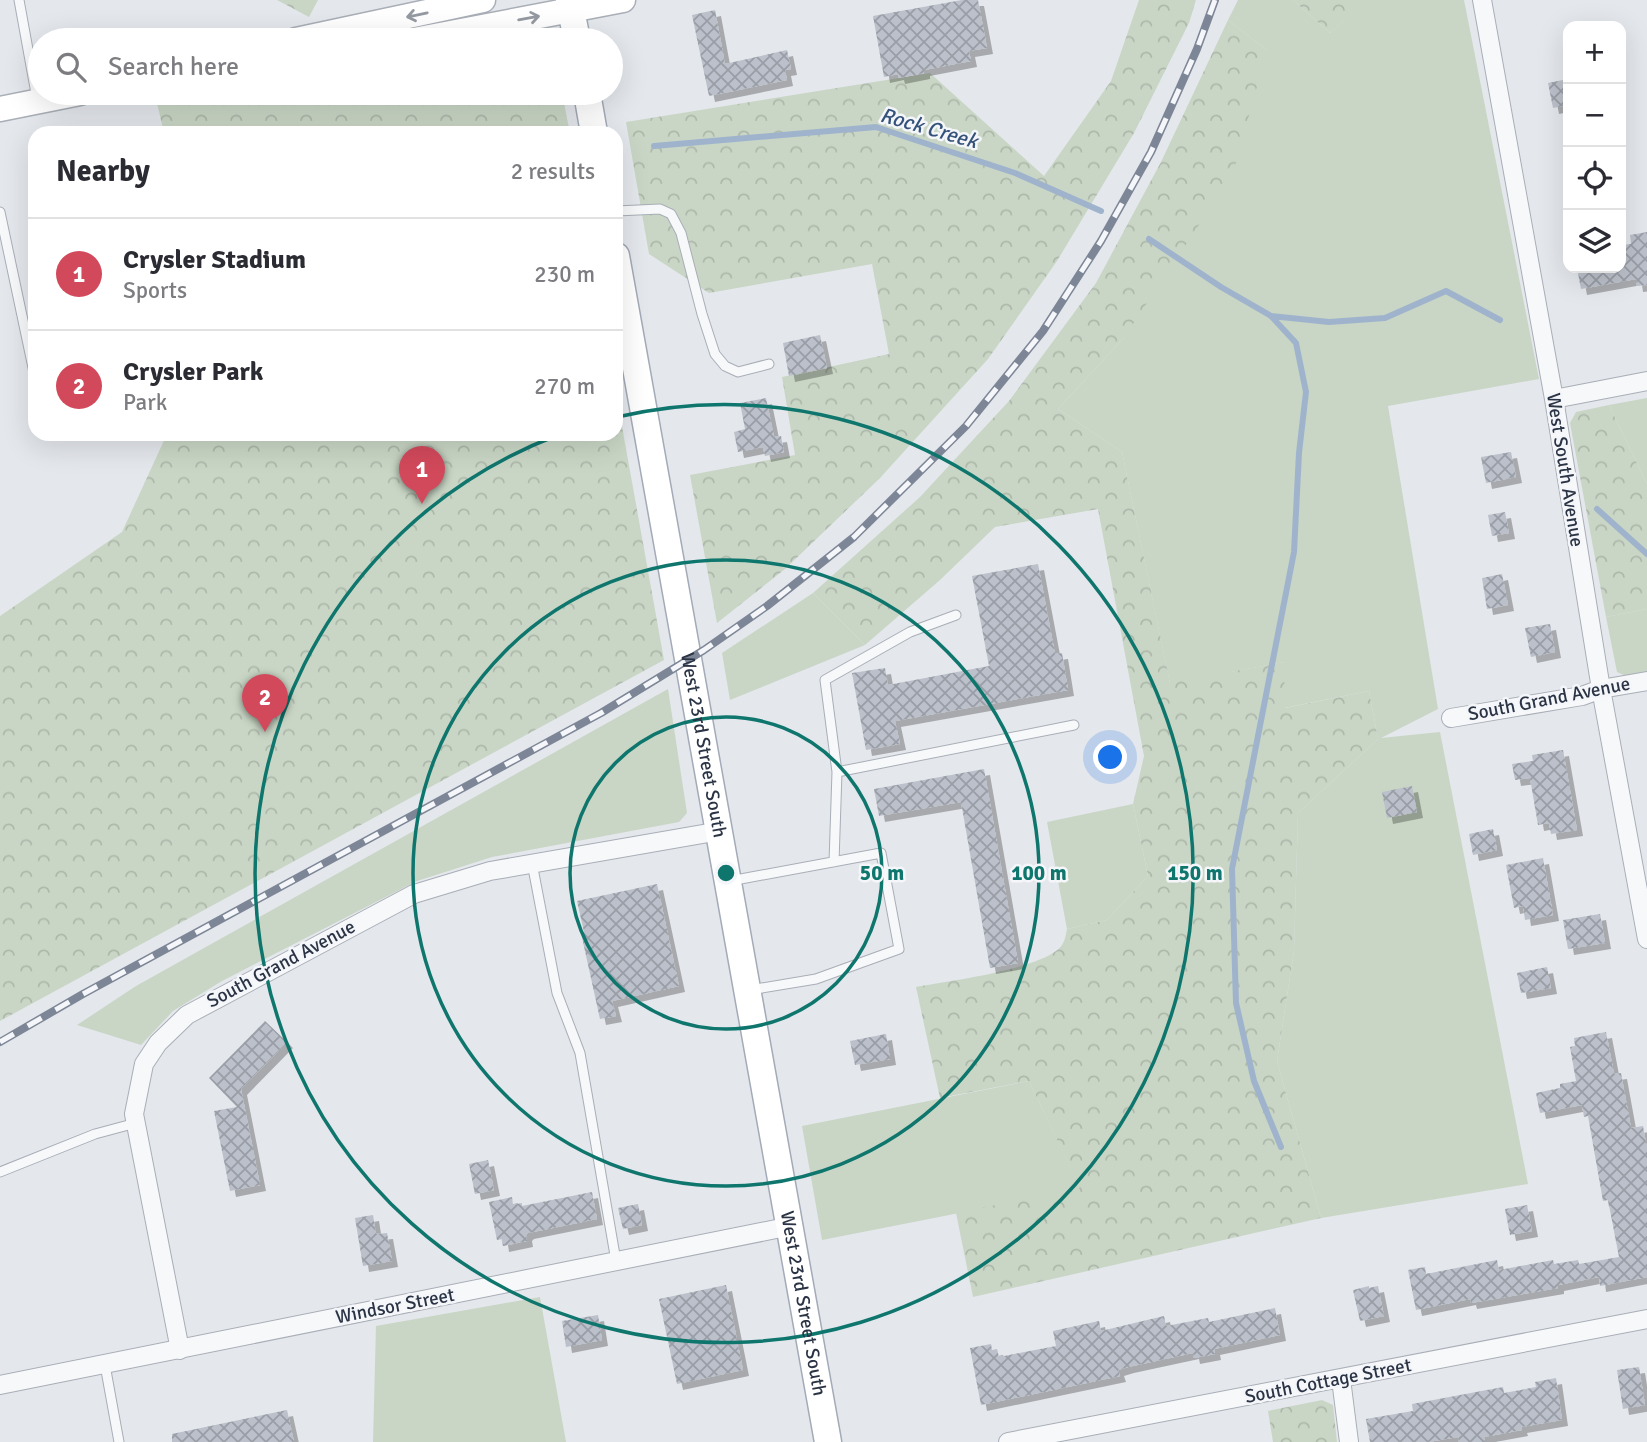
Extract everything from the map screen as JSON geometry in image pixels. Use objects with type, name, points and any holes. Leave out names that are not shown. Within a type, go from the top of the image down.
[{"type":"main road","points":[[352,28],[481,0]]},
{"type":"main road","points":[[467,28],[570,5],[623,0]]},
{"type":"main road","points":[[570,5],[575,28]]},
{"type":"main road","points":[[0,109],[28,103]]},
{"type":"main road","points":[[589,105],[593,126]]},
{"type":"main road","name":"West 23rd Street South","points":[[623,295],[828,1442]]},
{"type":"street","name":"West South Avenue","points":[[1482,0],[1647,939]]},
{"type":"street","points":[[1554,399],[1647,381]]},
{"type":"street","name":"South Grand Avenue","points":[[1451,718],[1582,696],[1601,689],[1647,681]]},
{"type":"street","name":"South Grand Avenue","points":[[180,1350],[134,1114],[144,1065],[158,1043],[187,1016],[405,897],[490,871],[720,831]]},
{"type":"street","name":"Windsor Street","points":[[0,1385],[791,1226]]},
{"type":"street","name":"South Cottage Street","points":[[1008,1442],[1046,1438],[1647,1319]]},
{"type":"street","points":[[1341,1379],[1349,1442]]},
{"type":"lane","points":[[19,0],[28,48]]},
{"type":"lane","points":[[623,211],[660,209],[671,214],[681,233],[715,354],[724,366],[738,372],[769,364]]},
{"type":"lane","points":[[0,212],[28,344]]},
{"type":"lane","points":[[834,862],[837,772],[825,680],[910,632],[956,615]]},
{"type":"lane","points":[[837,772],[1074,725]]},
{"type":"lane","points":[[729,882],[881,853],[900,949],[816,979],[748,990]]},
{"type":"lane","points":[[532,863],[557,993],[580,1053],[616,1261]]},
{"type":"lane","points":[[0,1172],[95,1134],[136,1123]]},
{"type":"lane","points":[[104,1365],[119,1442]]},
{"type":"green space","points":[[277,0],[318,0],[309,17]]},
{"type":"green space","points":[[1139,0],[1196,0],[1189,23],[1134,133],[1057,261],[988,359],[880,478],[785,569],[717,623],[690,475],[795,455],[782,377],[889,354],[872,264],[709,293],[649,254],[626,122],[930,73],[1044,176],[1111,81]]},
{"type":"green space","points":[[1238,0],[1293,0],[1330,33],[1366,0],[1464,0],[1539,379],[1388,406],[1438,709],[1381,738],[1440,732],[1528,1184],[1321,1218],[1277,1061],[1294,951],[1298,813],[1378,739],[1369,691],[1284,708],[1284,662],[1170,684],[1122,452],[1058,409],[1123,339],[1267,50],[1228,20]]},
{"type":"green space","points":[[1293,0],[1366,0],[1366,1],[1330,33]]},
{"type":"green space","points":[[1228,20],[1267,50],[1233,174],[1123,339],[1058,409],[1122,452],[1170,683],[1284,662],[1285,708],[1369,691],[1378,739],[1298,813],[1294,951],[1277,1061],[1321,1218],[973,1297],[956,1213],[1080,1188],[1029,1081],[940,1098],[916,987],[1037,961],[1063,943],[1067,929],[1107,920],[1148,876],[1133,804],[1144,756],[1098,509],[995,527],[940,580],[865,645],[813,593],[920,497],[1009,401],[1096,283],[1161,162]]},
{"type":"green space","points":[[157,105],[564,105],[569,126],[162,126]]},
{"type":"green space","points":[[1647,398],[1647,484],[1609,405]]},
{"type":"green space","points":[[1609,405],[1647,484],[1647,609],[1606,617],[1570,423],[1576,412]]},
{"type":"green space","points":[[623,432],[664,660],[0,1021],[0,616],[122,532],[164,441],[623,441]]},
{"type":"green space","points":[[813,593],[865,645],[730,700],[722,653]]},
{"type":"green space","points":[[1647,609],[1647,673],[1628,677],[1617,672],[1606,617]]},
{"type":"green space","points":[[668,689],[687,813],[679,822],[492,857],[417,881],[222,981],[173,1011],[141,1045],[77,1025],[136,986]]},
{"type":"green space","points":[[1133,804],[1148,876],[1107,920],[1067,929],[1047,822]]},
{"type":"green space","points":[[1029,1081],[1081,1189],[822,1240],[802,1126]]},
{"type":"green space","points":[[540,1297],[566,1442],[373,1442],[376,1326]]},
{"type":"green space","points":[[1322,1400],[1333,1405],[1337,1442],[1273,1442],[1268,1411]]},
{"type":"building","points":[[962,0],[978,0],[987,48],[969,51],[971,61],[899,78],[898,74],[884,77],[873,16]]},
{"type":"building","points":[[715,10],[725,64],[787,50],[791,69],[785,70],[787,80],[709,96],[692,15]]},
{"type":"building","points":[[1563,80],[1563,106],[1553,108],[1548,83]]},
{"type":"building","points":[[1647,232],[1647,285],[1637,286],[1636,279],[1581,289],[1578,273],[1626,273],[1626,244],[1631,244],[1630,235]]},
{"type":"building","points":[[820,335],[827,368],[789,376],[783,343]]},
{"type":"building","points":[[766,398],[774,437],[781,436],[784,452],[765,456],[763,447],[738,452],[734,432],[745,429],[740,403]]},
{"type":"building","points":[[1511,452],[1516,477],[1486,483],[1481,457]]},
{"type":"building","points":[[1505,512],[1509,533],[1492,536],[1488,515]]},
{"type":"building","points":[[1038,564],[1055,654],[1062,653],[1068,690],[895,721],[900,744],[866,750],[852,673],[885,668],[888,685],[989,666],[972,576]]},
{"type":"building","points":[[1502,574],[1508,605],[1487,609],[1482,578]]},
{"type":"building","points":[[1550,624],[1555,652],[1531,657],[1525,628]]},
{"type":"building","points":[[1563,750],[1577,830],[1551,834],[1549,823],[1538,825],[1530,778],[1515,780],[1512,764],[1533,761],[1532,755]]},
{"type":"building","points":[[984,769],[1018,963],[990,968],[961,802],[879,816],[874,789]]},
{"type":"building","points":[[1412,786],[1417,812],[1387,818],[1382,792]]},
{"type":"building","points":[[1493,829],[1497,850],[1473,855],[1469,834]]},
{"type":"building","points":[[1543,858],[1553,915],[1525,920],[1523,906],[1514,908],[1506,865]]},
{"type":"building","points":[[657,884],[679,986],[612,1001],[616,1016],[600,1019],[581,933],[584,932],[577,901]]},
{"type":"building","points":[[1600,914],[1605,943],[1568,949],[1563,920]]},
{"type":"building","points":[[1547,967],[1551,988],[1521,993],[1517,973]]},
{"type":"building","points":[[265,1021],[287,1042],[241,1089],[260,1185],[230,1191],[214,1111],[237,1107],[209,1078]]},
{"type":"building","points":[[1606,1032],[1614,1074],[1621,1073],[1631,1128],[1643,1126],[1647,1149],[1647,1277],[1600,1286],[1599,1277],[1558,1285],[1558,1288],[1471,1303],[1470,1299],[1416,1310],[1408,1270],[1425,1267],[1426,1274],[1497,1260],[1499,1270],[1553,1260],[1554,1264],[1578,1260],[1579,1264],[1619,1257],[1608,1200],[1603,1201],[1588,1116],[1584,1117],[1582,1105],[1540,1113],[1536,1093],[1560,1088],[1560,1084],[1576,1081],[1570,1047],[1575,1046],[1574,1038]]},
{"type":"building","points":[[886,1034],[890,1059],[855,1065],[850,1041]]},
{"type":"building","points":[[488,1160],[494,1190],[475,1194],[469,1164]]},
{"type":"building","points":[[592,1192],[597,1219],[528,1233],[527,1241],[503,1246],[502,1239],[497,1240],[489,1202],[512,1197],[513,1205],[522,1203],[522,1206]]},
{"type":"building","points":[[638,1204],[642,1225],[623,1229],[618,1208]]},
{"type":"building","points":[[1527,1205],[1532,1231],[1510,1235],[1505,1209]]},
{"type":"building","points":[[373,1215],[376,1234],[387,1233],[392,1261],[363,1266],[355,1218]]},
{"type":"building","points":[[726,1285],[743,1370],[677,1384],[659,1299]]},
{"type":"building","points":[[1378,1286],[1384,1316],[1360,1321],[1353,1290]]},
{"type":"building","points":[[1275,1308],[1280,1335],[1214,1349],[1215,1354],[1194,1358],[1193,1353],[1128,1367],[1118,1370],[1120,1376],[981,1405],[970,1348],[991,1344],[992,1350],[997,1349],[999,1357],[1056,1346],[1053,1331],[1099,1321],[1101,1331],[1164,1316],[1166,1326],[1208,1318],[1209,1322]]},
{"type":"building","points":[[598,1315],[602,1340],[566,1347],[562,1321]]},
{"type":"building","points":[[1639,1367],[1645,1405],[1623,1409],[1617,1370]]},
{"type":"building","points":[[1556,1378],[1562,1420],[1484,1437],[1485,1442],[1459,1442],[1458,1437],[1428,1442],[1370,1442],[1366,1419],[1413,1411],[1412,1404],[1503,1387],[1504,1393],[1536,1387],[1535,1382]]},
{"type":"building","points":[[287,1410],[294,1442],[172,1442],[172,1434]]},
{"type":"waterway","name":"Rock Creek","points":[[654,146],[876,127],[1015,173],[1101,211]]},
{"type":"waterway","points":[[1149,239],[1221,287],[1271,316],[1296,343],[1306,392],[1299,453],[1294,552],[1232,869],[1236,1003],[1254,1081],[1281,1147]]},
{"type":"waterway","points":[[1271,316],[1329,322],[1385,318],[1446,291],[1500,320]]},
{"type":"waterway","points":[[1597,509],[1647,554]]},
{"type":"railway","points":[[0,1042],[83,994],[601,713],[704,650],[767,606],[854,537],[966,426],[1043,331],[1101,241],[1151,152],[1197,49],[1215,0]]},
{"type":"place","name":"Crysler Stadium","points":[[422,504]]},
{"type":"place","name":"Crysler Park","points":[[265,732]]}]
